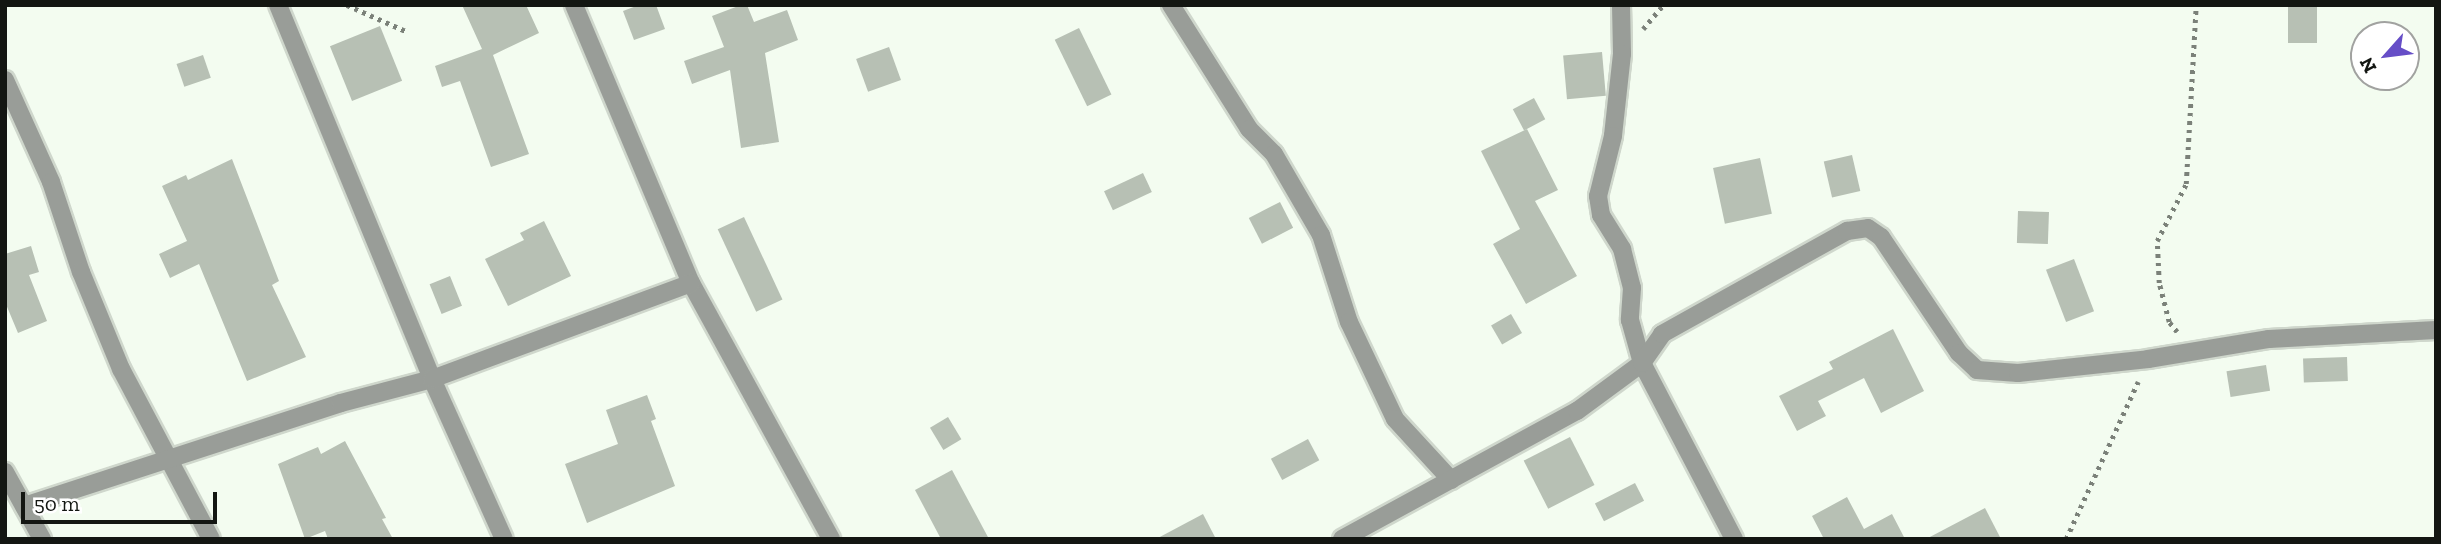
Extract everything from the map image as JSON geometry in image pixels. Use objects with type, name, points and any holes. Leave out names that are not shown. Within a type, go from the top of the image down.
[{"type":"street","points":[[278,5],[432,379],[504,539]]},
{"type":"street","points":[[574,5],[691,283],[831,539]]},
{"type":"street","points":[[1171,5],[1250,129],[1274,154],[1321,235],[1349,322],[1395,419],[1451,480]]},
{"type":"street","points":[[1621,5],[1613,136],[1598,196],[1601,215],[1622,249],[1632,288],[1630,320],[1642,363],[1734,539]]},
{"type":"street","points":[[5,79],[51,182],[81,272],[121,369],[211,539]]},
{"type":"street","points":[[1342,539],[1577,411],[1642,363],[1662,334],[1847,231],[1868,228],[1881,237],[1959,353],[1977,370],[2018,373],[2269,339],[2436,330]]},
{"type":"street","points":[[24,506],[341,403],[432,379],[691,283]]},
{"type":"street","points":[[5,472],[42,539]]},
{"type":"path","points":[[347,5],[408,32]]},
{"type":"path","points":[[2194,351],[2169,322],[2159,282],[2157,241],[2186,184],[2196,5]]},
{"type":"path","points":[[2066,539],[2140,379]]},
{"type":"building","points":[[462,5],[526,5],[539,33],[493,55],[529,154],[491,167],[460,81],[442,87],[435,66],[482,49]]},
{"type":"building","points":[[639,5],[656,5],[665,29],[634,40],[623,11]]},
{"type":"building","points":[[747,5],[754,22],[787,10],[798,40],[765,53],[779,142],[741,148],[730,70],[692,84],[684,61],[724,47],[712,16]]},
{"type":"building","points":[[2288,5],[2317,5],[2317,43],[2288,43]]},
{"type":"building","points":[[380,26],[402,81],[352,101],[330,46]]},
{"type":"building","points":[[1079,28],[1111,95],[1087,106],[1055,40]]},
{"type":"building","points":[[889,47],[901,80],[868,92],[856,59]]},
{"type":"building","points":[[1602,52],[1606,96],[1567,99],[1563,55]]},
{"type":"building","points":[[203,55],[211,78],[184,87],[177,64]]},
{"type":"building","points":[[1534,98],[1545,119],[1524,130],[1513,109]]},
{"type":"building","points":[[1527,129],[1558,190],[1535,201],[1577,276],[1526,304],[1493,244],[1520,229],[1481,151]]},
{"type":"building","points":[[1852,155],[1860,191],[1832,198],[1824,162]]},
{"type":"building","points":[[1760,158],[1772,214],[1725,224],[1713,168]]},
{"type":"building","points":[[232,159],[279,281],[272,285],[306,357],[247,381],[199,264],[170,278],[159,254],[187,241],[162,186],[186,175],[188,180]]},
{"type":"building","points":[[1143,173],[1152,192],[1113,210],[1104,191]]},
{"type":"building","points":[[1280,202],[1293,228],[1262,244],[1249,218]]},
{"type":"building","points":[[2018,211],[2049,212],[2048,244],[2017,243]]},
{"type":"building","points":[[744,217],[782,299],[756,312],[718,229]]},
{"type":"building","points":[[544,221],[571,276],[508,306],[485,259],[524,240],[520,233]]},
{"type":"building","points":[[31,246],[39,272],[29,275],[47,321],[18,333],[5,302],[5,254]]},
{"type":"building","points":[[2074,259],[2094,311],[2066,322],[2046,270]]},
{"type":"building","points":[[450,276],[462,306],[442,314],[430,284]]},
{"type":"building","points":[[1511,314],[1522,333],[1502,345],[1491,326]]},
{"type":"building","points":[[1893,329],[1924,391],[1881,413],[1864,378],[1818,401],[1826,416],[1797,431],[1779,396],[1833,369],[1829,362]]},
{"type":"building","points":[[2347,357],[2348,381],[2304,383],[2303,359]]},
{"type":"building","points":[[2266,365],[2270,391],[2231,397],[2226,371]]},
{"type":"building","points":[[647,395],[656,419],[651,421],[675,486],[587,523],[565,464],[618,444],[606,410]]},
{"type":"building","points":[[948,417],[961,439],[943,450],[930,428]]},
{"type":"building","points":[[1570,437],[1595,485],[1548,509],[1524,461]]},
{"type":"building","points":[[1308,439],[1319,460],[1282,480],[1271,459]]},
{"type":"building","points":[[345,441],[386,518],[382,519],[393,539],[328,539],[325,531],[305,539],[278,464],[318,447],[321,454]]},
{"type":"building","points":[[952,470],[989,539],[941,539],[915,490]]},
{"type":"building","points":[[1635,483],[1644,501],[1604,521],[1595,503]]},
{"type":"building","points":[[1847,497],[1864,529],[1892,514],[1905,539],[1824,539],[1812,516]]},
{"type":"building","points":[[1985,508],[2001,539],[1926,539]]},
{"type":"building","points":[[1203,514],[1216,539],[1156,539]]}]
